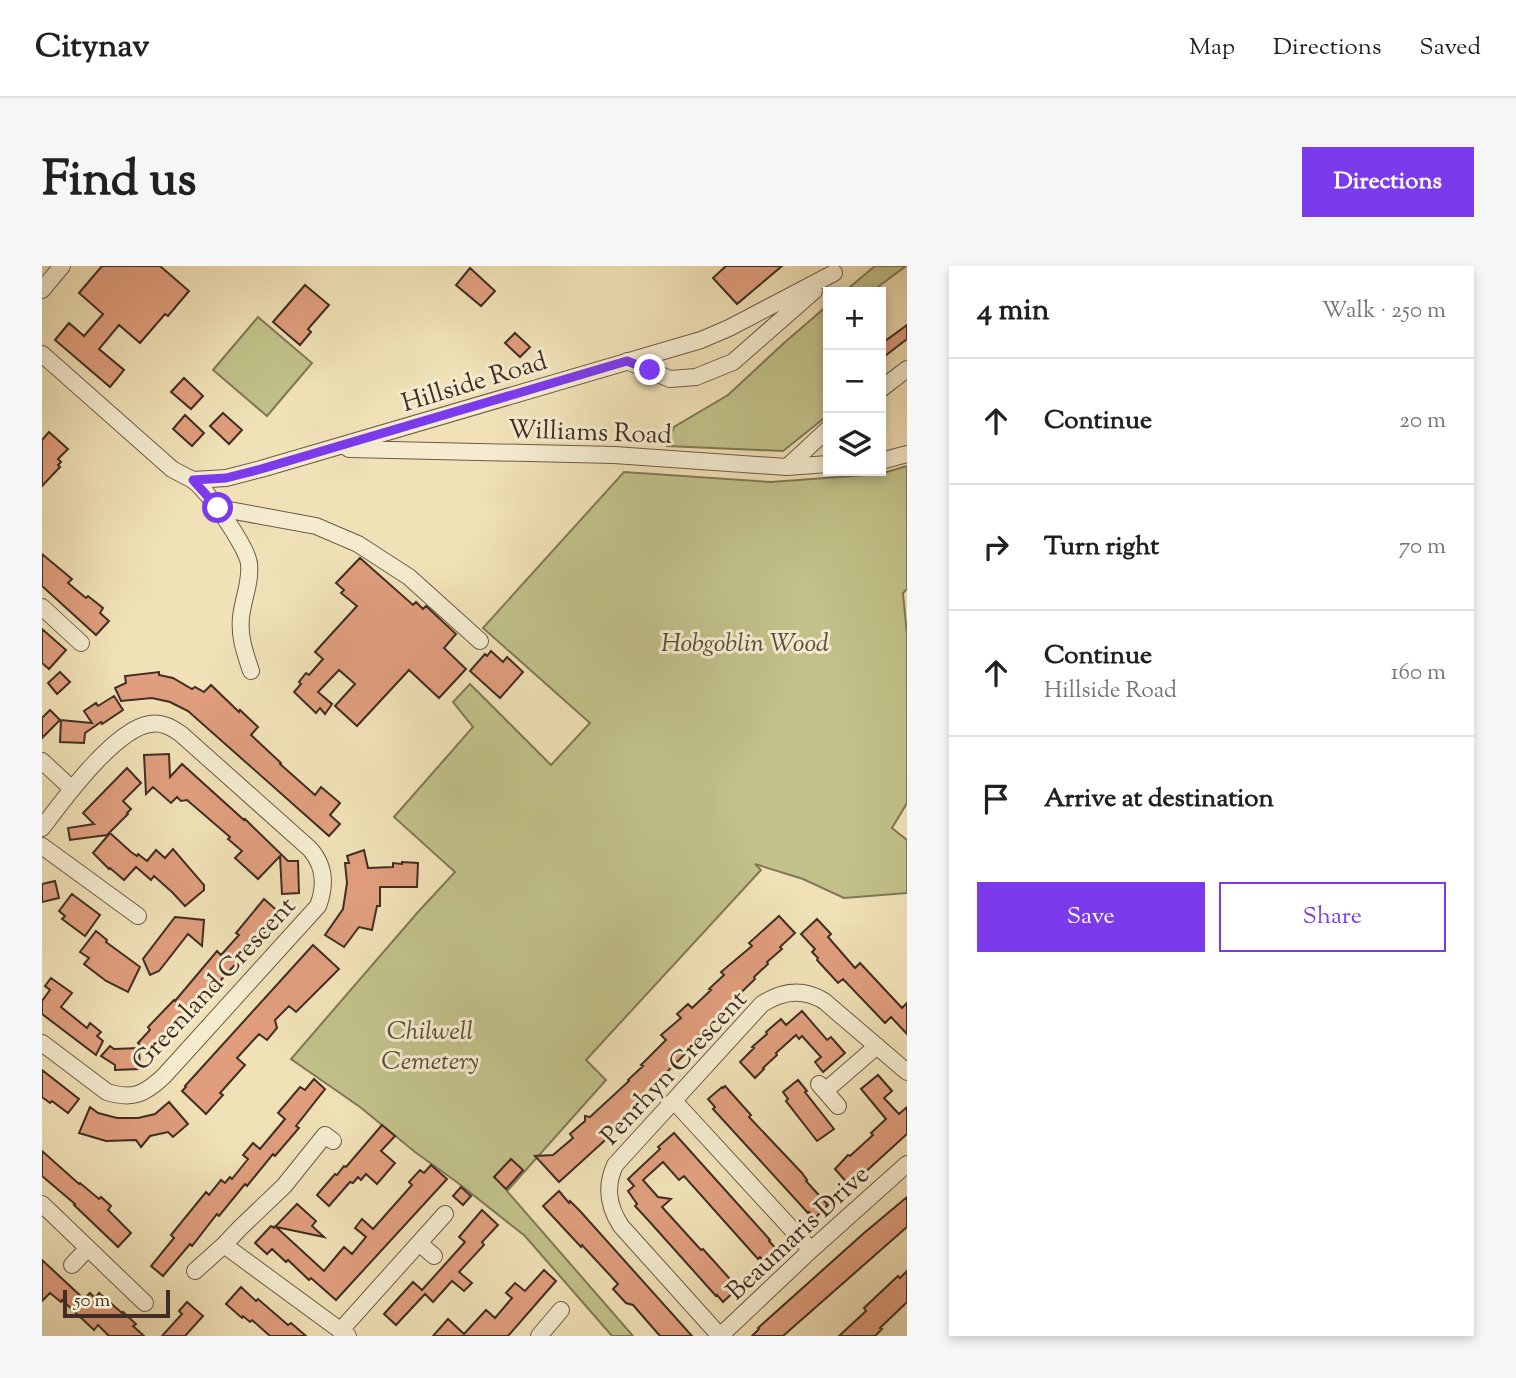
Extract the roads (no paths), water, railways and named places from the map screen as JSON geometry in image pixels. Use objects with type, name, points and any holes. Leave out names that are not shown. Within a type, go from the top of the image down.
[{"type":"street","points":[[42,290],[62,266]]},
{"type":"street","name":"Hillside Road","points":[[627,361],[670,379],[696,377],[733,362],[838,270]]},
{"type":"street","name":"Hillside Road","points":[[193,480],[226,478],[701,340],[838,270]]},
{"type":"street","points":[[42,354],[172,469],[193,480],[218,508],[244,547],[250,562],[249,582],[241,618],[241,643],[251,671]]},
{"type":"street","points":[[886,385],[907,369]]},
{"type":"street","points":[[787,467],[823,434]]},
{"type":"street","name":"Williams Road","points":[[334,448],[614,455],[787,467],[823,464]]},
{"type":"street","points":[[886,460],[907,454]]},
{"type":"street","points":[[218,508],[316,526],[358,544],[409,577],[480,641]]},
{"type":"street","points":[[42,607],[81,643]]},
{"type":"street","name":"Greenland Crescent","points":[[42,828],[71,788],[115,745],[135,729],[153,723],[171,727],[181,734],[310,849],[323,871],[323,888],[318,906],[164,1076],[147,1090],[128,1096],[107,1092],[42,1043]]},
{"type":"street","points":[[42,761],[71,788]]},
{"type":"street","points":[[42,846],[138,916]]},
{"type":"street","name":"Penrhyn Crescent","points":[[720,1336],[621,1226],[609,1199],[609,1182],[615,1166],[762,1004],[783,994],[801,992],[824,1001],[907,1072]]},
{"type":"street","points":[[838,1106],[822,1087],[877,1046]]},
{"type":"street","points":[[674,1101],[811,1250]]},
{"type":"street","points":[[195,1271],[284,1186],[325,1135],[333,1141]]},
{"type":"street","name":"Beaumaris Drive","points":[[720,1336],[907,1164]]},
{"type":"street","points":[[42,1204],[145,1303]]},
{"type":"street","points":[[224,1245],[344,1333],[445,1214]]},
{"type":"street","points":[[419,1243],[434,1256]]},
{"type":"street","points":[[72,1265],[88,1248]]},
{"type":"street","points":[[561,1310],[544,1330],[562,1336]]},
{"type":"park label","name":"Hobgoblin Wood","points":[[745,642]]},
{"type":"park label","name":"Chilwell Cemetery","points":[[430,1045]]}]
